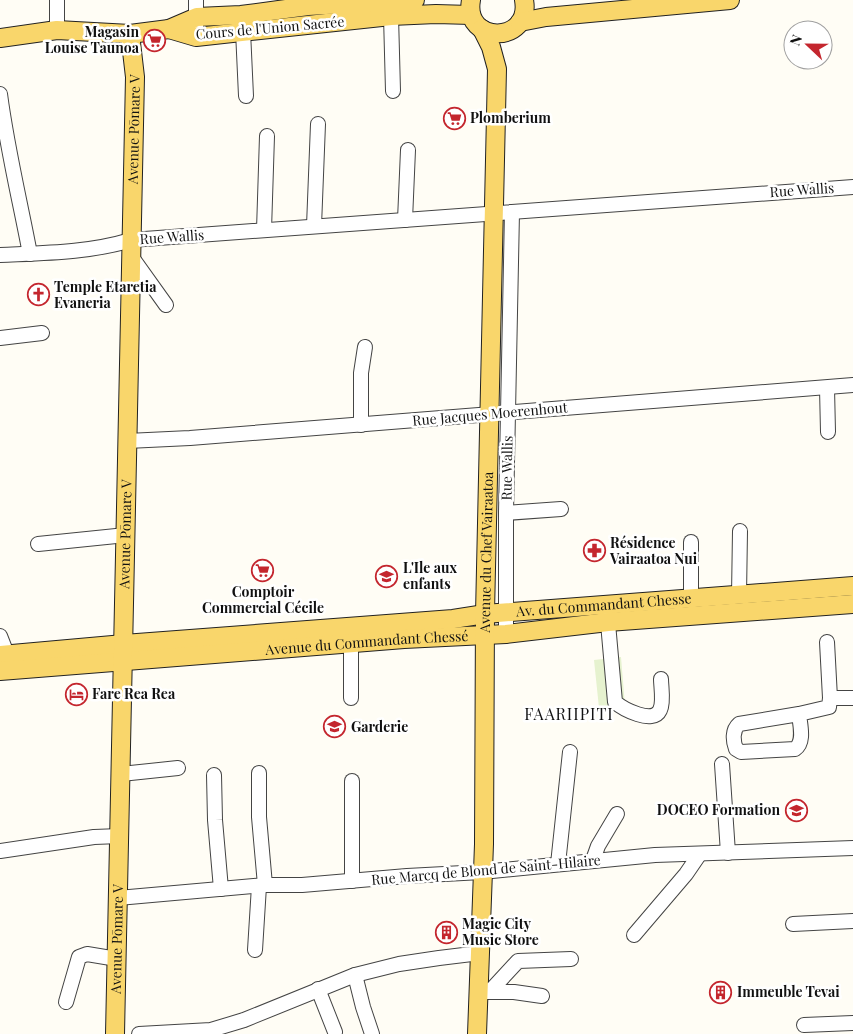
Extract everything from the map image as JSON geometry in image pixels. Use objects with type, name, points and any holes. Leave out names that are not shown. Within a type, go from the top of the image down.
[{"type":"main road","name":"Cours de l'Union Sacrée","points":[[169,28],[196,8],[241,15],[308,6],[414,0]]},
{"type":"main road","name":"Avenue du Chef Vairaatoa","points":[[496,69],[524,12],[524,0]]},
{"type":"main road","points":[[482,30],[498,34],[517,25],[546,16],[730,0]]},
{"type":"main road","name":"Avenue du Chef Vairaatoa","points":[[471,8],[476,24],[482,30],[491,47],[496,69],[486,614],[486,722],[480,953],[482,991],[478,1034]]},
{"type":"main road","name":"Cours de l'Union Sacrée","points":[[169,28],[196,37],[391,16],[443,14],[471,8]]},
{"type":"main road","points":[[0,38],[57,30],[130,34],[169,28]]},
{"type":"main road","name":"Avenue Pōmare V","points":[[115,1034],[135,77],[130,34]]},
{"type":"main road","name":"Av. du Commandant Chesse","points":[[4,655],[124,644],[229,644],[486,614],[607,614],[691,598],[853,586]]},
{"type":"main road","name":"Avenue du Commandant Chessé","points":[[0,672],[123,662],[229,644],[351,643],[506,634],[607,614],[853,604]]},
{"type":"street","points":[[56,0],[57,30]]},
{"type":"street","points":[[196,8],[196,37]]},
{"type":"street","points":[[391,16],[393,91]]},
{"type":"street","points":[[243,32],[246,96]]},
{"type":"street","points":[[0,94],[12,170],[30,254]]},
{"type":"street","points":[[314,226],[318,124]]},
{"type":"street","points":[[264,230],[267,136]]},
{"type":"street","points":[[405,220],[408,150]]},
{"type":"street","name":"Rue Wallis","points":[[0,255],[131,248],[264,230],[314,226],[853,187]]},
{"type":"street","name":"Rue Wallis","points":[[506,634],[506,513],[512,212]]},
{"type":"street","points":[[131,248],[166,305]]},
{"type":"street","points":[[0,338],[42,333]]},
{"type":"street","points":[[361,425],[362,373],[365,347]]},
{"type":"street","name":"Rue Jacques Moerenhout","points":[[127,441],[361,425],[853,385]]},
{"type":"street","points":[[827,388],[828,432]]},
{"type":"street","points":[[506,513],[561,510]]},
{"type":"street","points":[[739,595],[740,531]]},
{"type":"street","points":[[38,544],[126,535]]},
{"type":"street","points":[[691,542],[691,598]]},
{"type":"street","points":[[607,614],[615,702],[641,715],[655,715],[660,711],[661,705],[660,679]]},
{"type":"street","points":[[0,636],[4,655]]},
{"type":"street","points":[[799,714],[801,741],[796,749],[741,752],[736,749],[734,732],[735,727],[739,724],[829,707],[827,642]]},
{"type":"street","points":[[351,643],[351,698]]},
{"type":"street","points":[[830,698],[853,698]]},
{"type":"street","points":[[558,864],[570,752]]},
{"type":"street","points":[[722,764],[728,853]]},
{"type":"street","points":[[121,774],[178,768]]},
{"type":"street","points":[[255,950],[262,886],[259,773]]},
{"type":"street","points":[[214,775],[215,820],[221,889]]},
{"type":"street","points":[[352,781],[352,881]]},
{"type":"street","points":[[593,860],[598,846],[617,814]]},
{"type":"street","points":[[0,850],[94,837],[120,836]]},
{"type":"street","name":"Rue Marcq de Blond de Saint-Hilaire","points":[[118,898],[262,886],[302,885],[482,872],[655,855],[853,848]]},
{"type":"street","points":[[634,935],[686,874],[699,854]]},
{"type":"street","points":[[794,924],[853,921]]},
{"type":"street","points":[[139,1034],[211,1030],[244,1020],[355,975],[399,964],[480,953]]},
{"type":"street","points":[[66,1002],[79,957],[87,954],[117,959]]},
{"type":"street","points":[[482,991],[493,988],[518,961],[571,959]]},
{"type":"street","points":[[355,975],[372,1034]]},
{"type":"street","points":[[318,989],[335,1032]]},
{"type":"street","points":[[482,991],[514,992],[542,996]]},
{"type":"street","points":[[804,1025],[853,1023]]},
{"type":"green space","points":[[621,657],[625,706],[599,708],[594,660]]},
{"type":"place","name":"Magasin Louise Taunoa","points":[[155,40]]},
{"type":"place","name":"Plomberium","points":[[454,118]]},
{"type":"place","name":"Temple Etaretia Evaneria","points":[[38,295]]},
{"type":"place","name":"Résidence Vairaatoa Nui","points":[[594,551]]},
{"type":"place","name":"Comptoir Commercial Cécile","points":[[263,570]]},
{"type":"place","name":"L'Ile aux enfants","points":[[387,576]]},
{"type":"place","name":"Fare Rea Rea","points":[[76,694]]},
{"type":"place","name":"Garderie","points":[[335,727]]},
{"type":"place","name":"DOCEO Formation","points":[[796,810]]},
{"type":"place","name":"Magic City Music Store","points":[[446,932]]},
{"type":"place","name":"Immeuble Tevai","points":[[721,992]]},
{"type":"district","name":"FAARIIPITI","points":[[569,714]]}]
